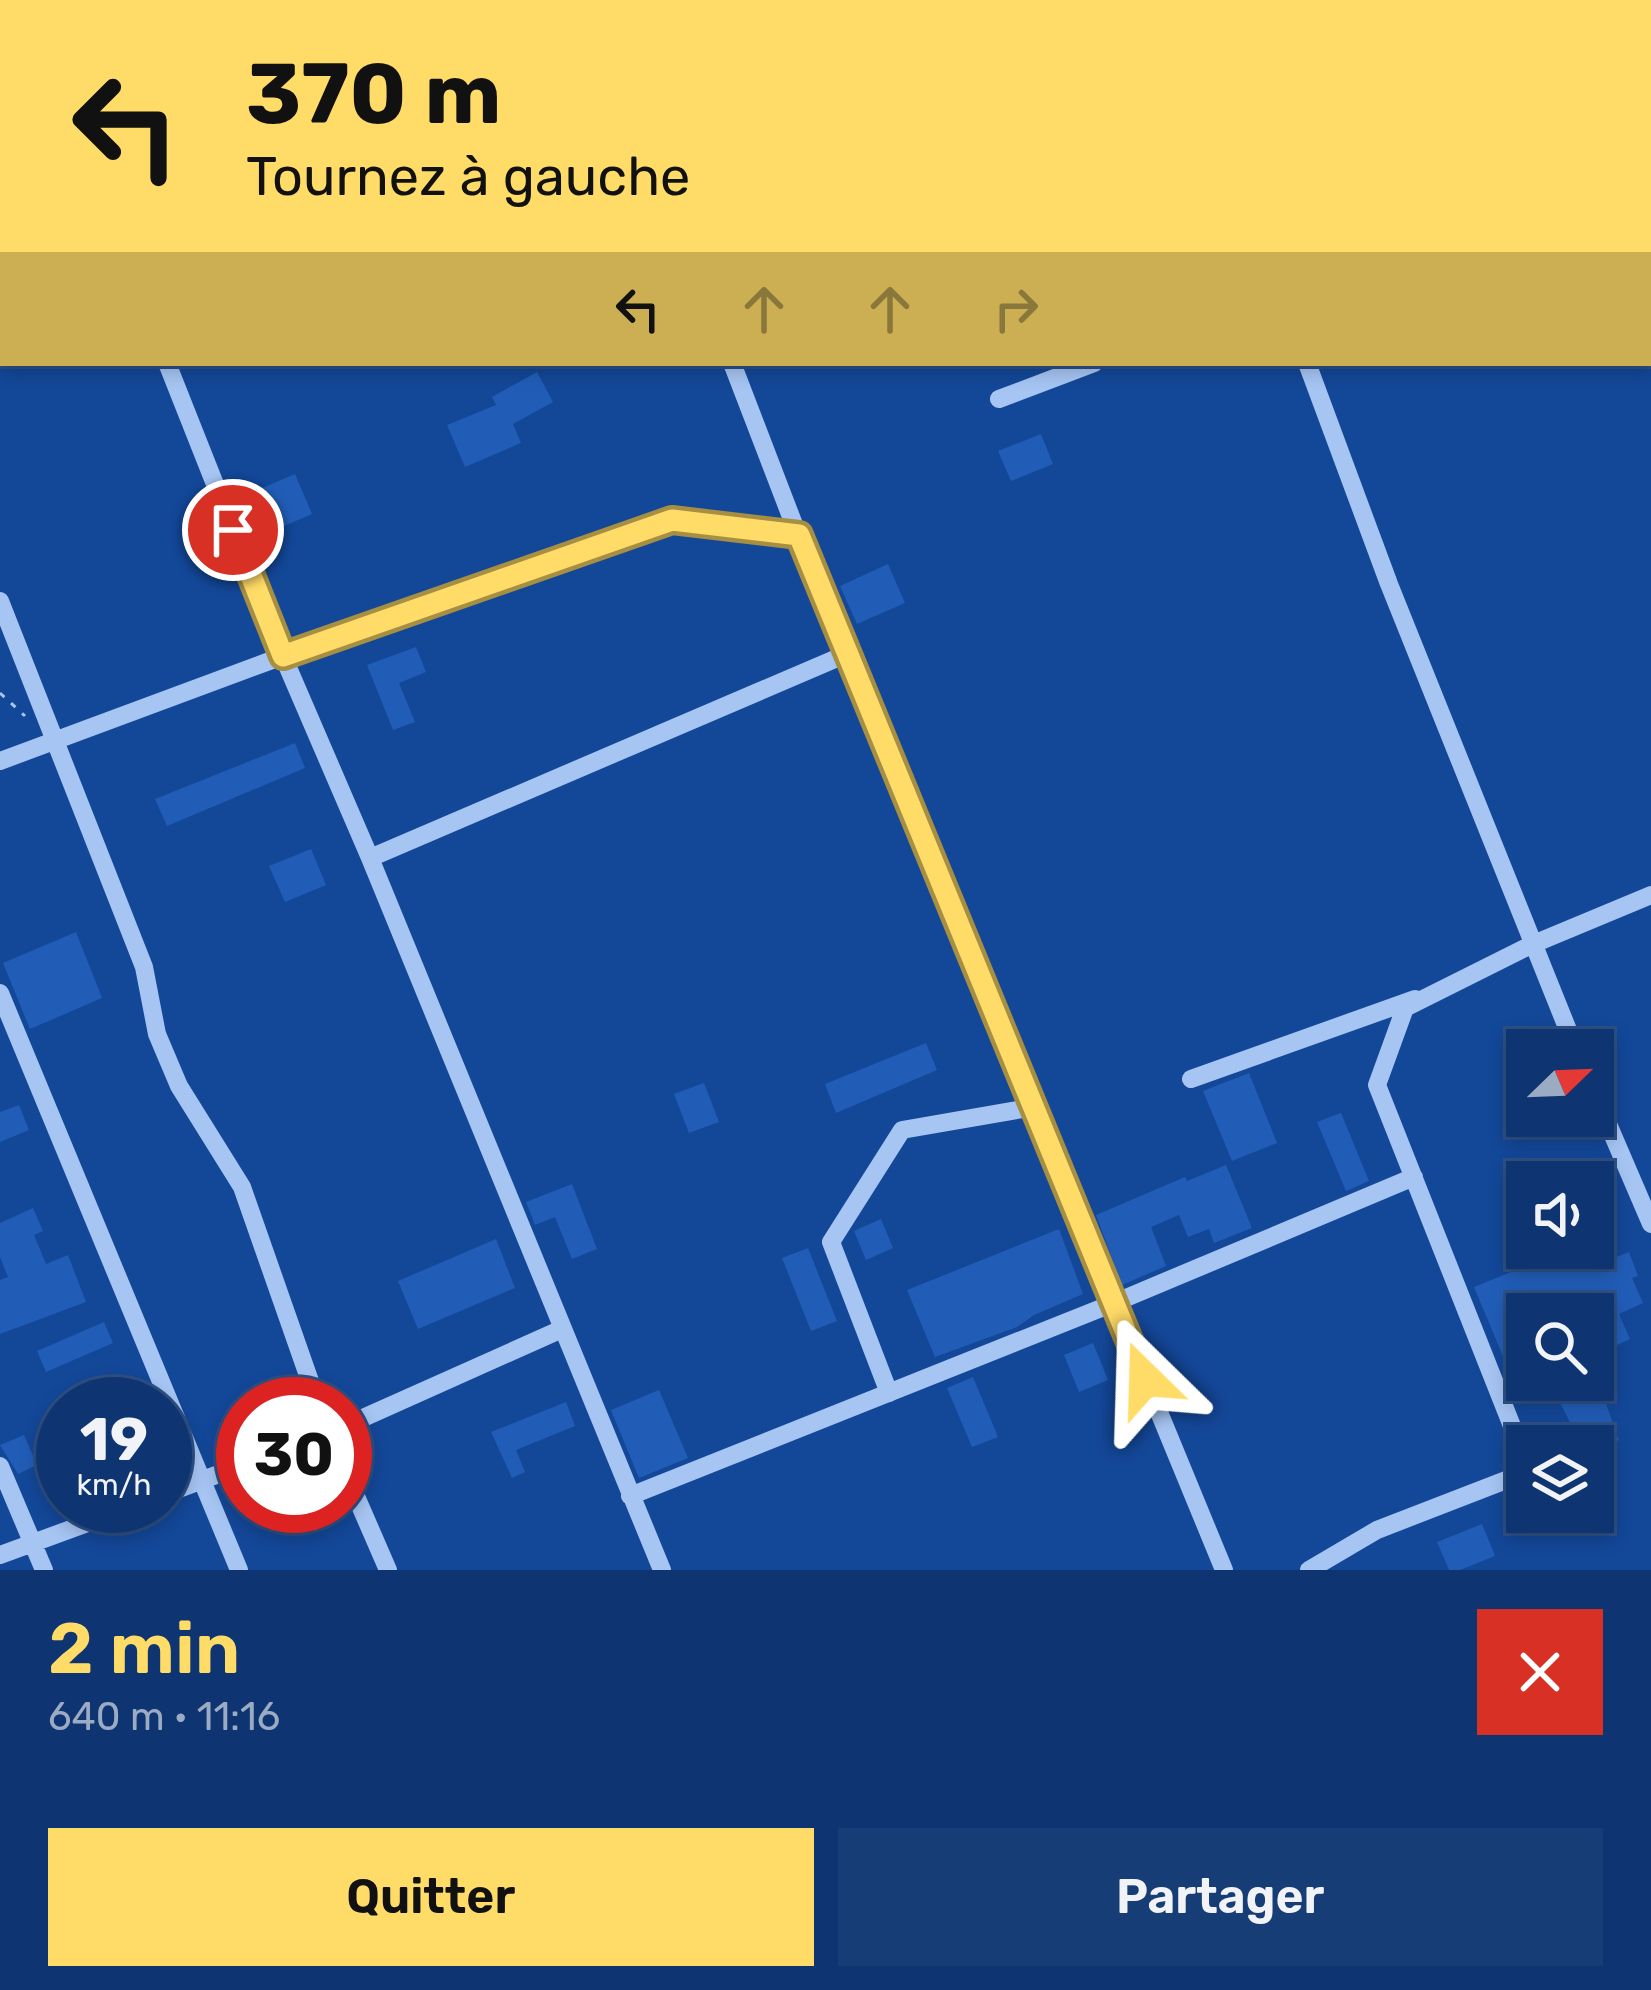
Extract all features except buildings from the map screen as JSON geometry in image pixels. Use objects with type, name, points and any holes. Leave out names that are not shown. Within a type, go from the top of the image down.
[{"type":"street","points":[[168,366],[283,656],[662,1570]]},
{"type":"street","points":[[733,366],[1224,1570]]},
{"type":"street","points":[[998,399],[1086,366]]},
{"type":"street","points":[[1308,366],[1567,1029]]},
{"type":"street","points":[[0,761],[672,520],[799,535]]},
{"type":"street","points":[[0,601],[144,967],[157,1034],[179,1086],[242,1187],[309,1377]]},
{"type":"street","points":[[370,859],[848,653]]},
{"type":"street","points":[[1510,1425],[1377,1085],[1405,1008],[1531,945],[1651,895]]},
{"type":"street","points":[[1191,1079],[1442,989]]},
{"type":"street","points":[[0,993],[239,1570]]},
{"type":"street","points":[[889,1393],[831,1242],[902,1130],[1034,1107]]},
{"type":"street","points":[[1613,1137],[1651,1224]]},
{"type":"street","points":[[629,1496],[1114,1303],[1414,1177]]},
{"type":"street","points":[[372,1414],[562,1329]]},
{"type":"street","points":[[0,1466],[44,1570]]},
{"type":"street","points":[[192,1484],[216,1475]]},
{"type":"street","points":[[1309,1570],[1377,1530],[1506,1477]]},
{"type":"street","points":[[0,1556],[62,1533]]},
{"type":"street","points":[[372,1533],[388,1570]]},
{"type":"route","points":[[233,530],[283,656],[672,520],[799,535],[1145,1379]]}]
